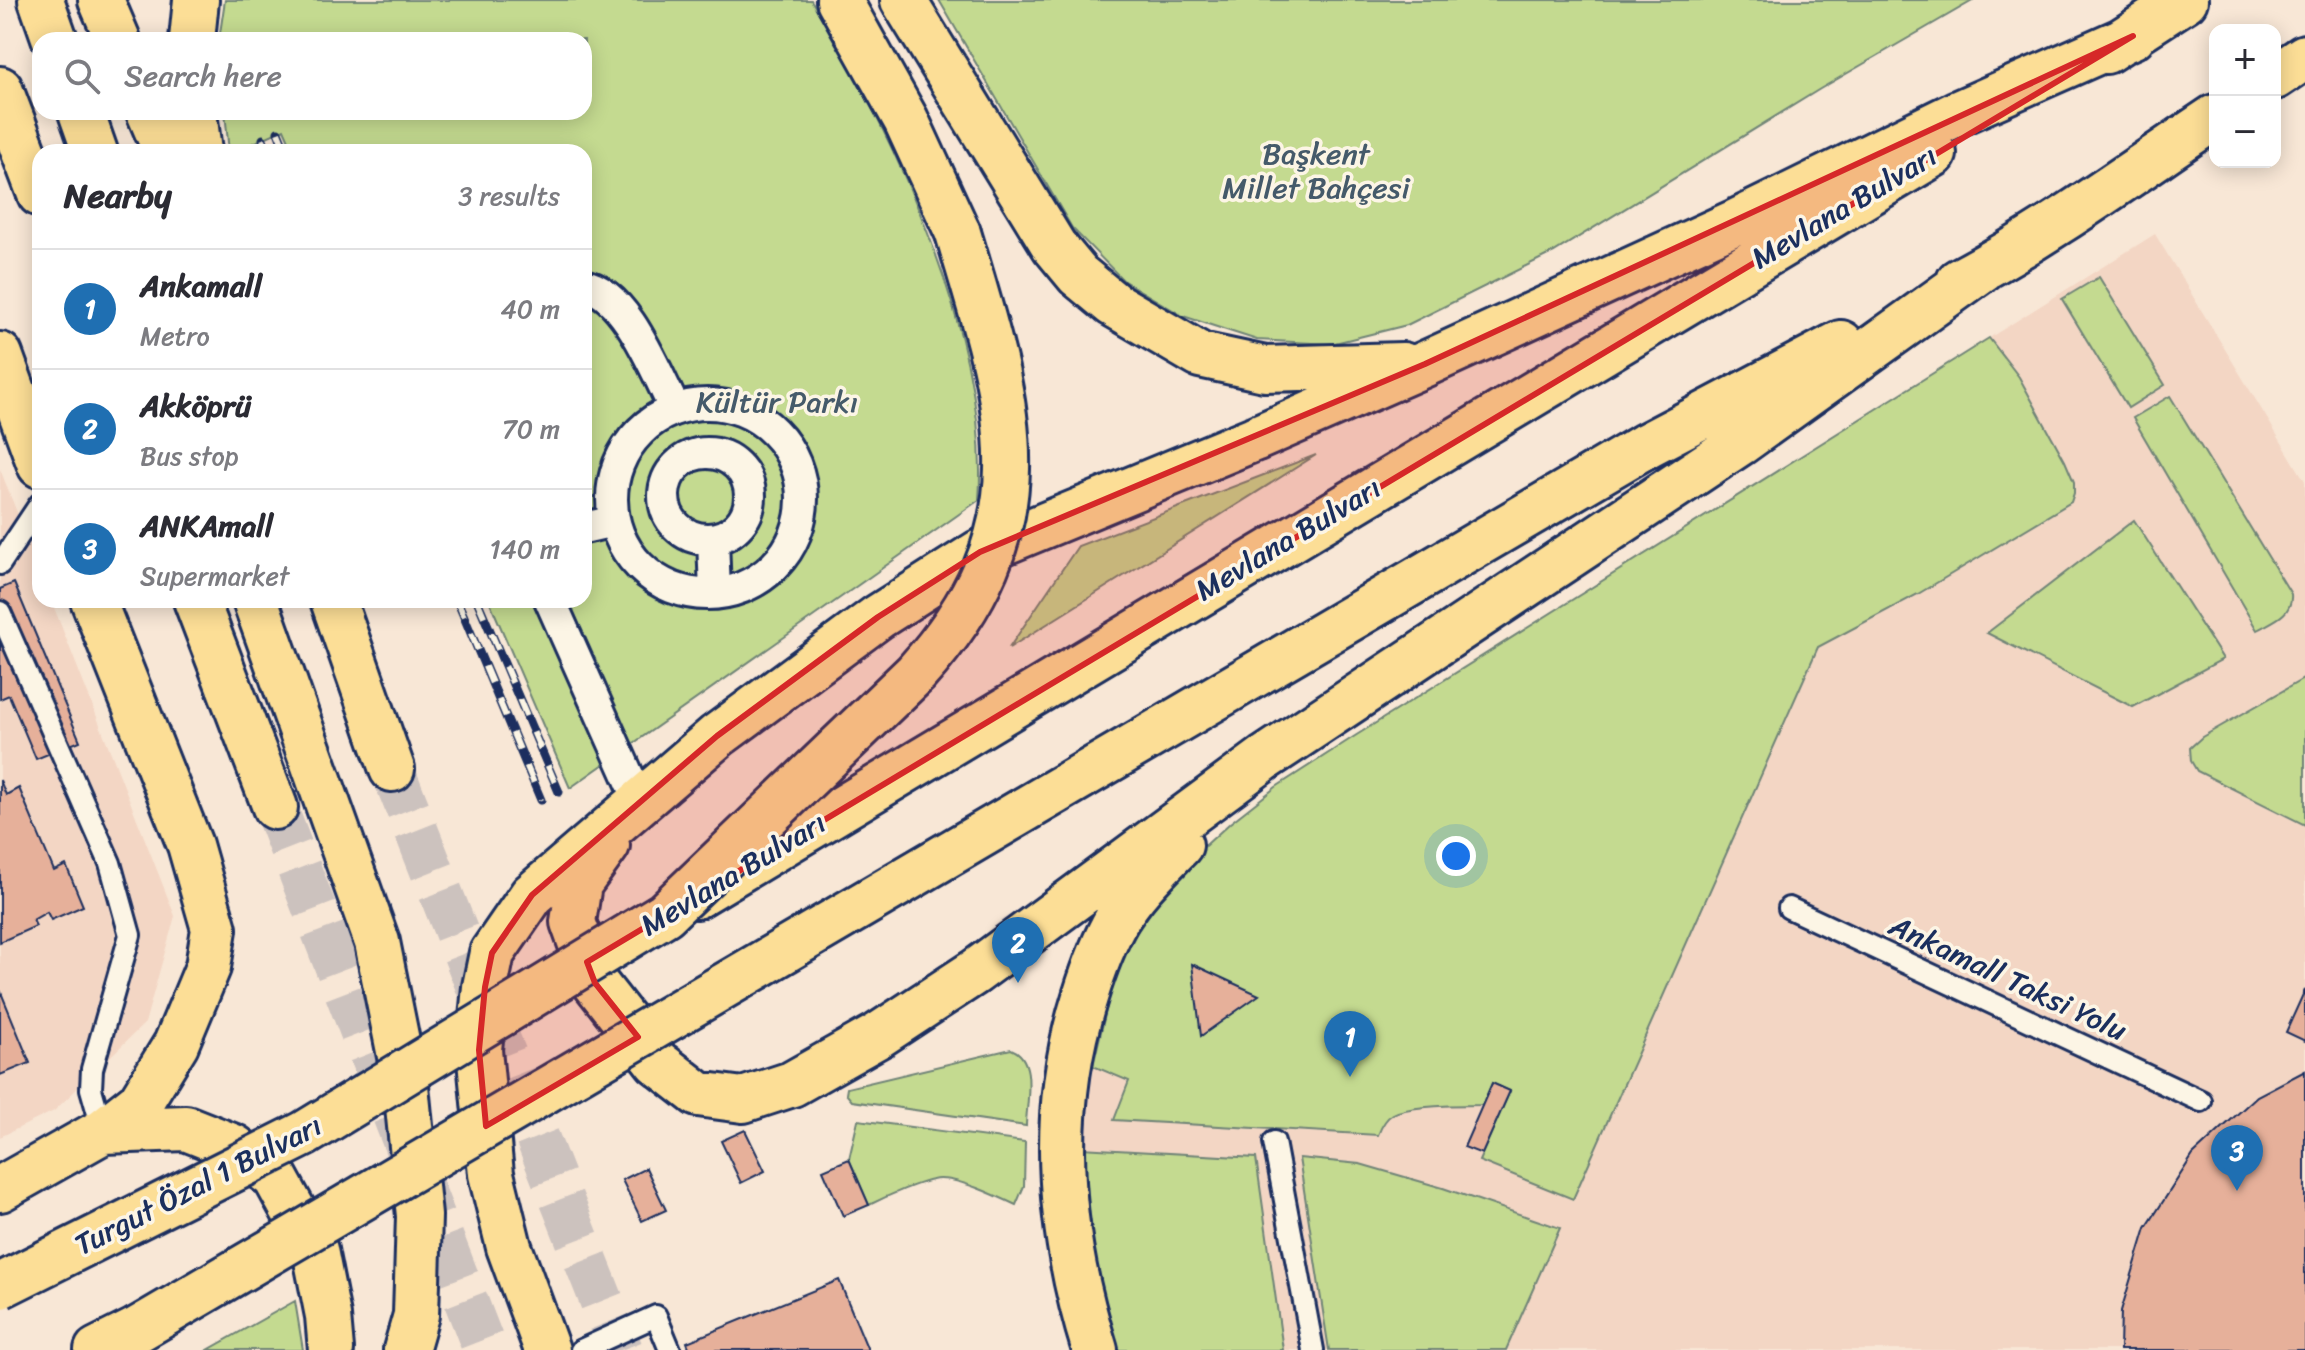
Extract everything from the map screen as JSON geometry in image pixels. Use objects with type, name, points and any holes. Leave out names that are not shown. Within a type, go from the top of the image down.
[{"type":"highway","points":[[41,0],[52,32]]},
{"type":"highway","points":[[101,0],[115,32]]},
{"type":"highway","points":[[193,32],[196,0]]},
{"type":"highway","points":[[665,914],[916,673],[941,645],[987,568],[1001,529],[1008,480],[1007,422],[1000,381],[958,233],[906,120],[839,0]]},
{"type":"highway","points":[[903,0],[1054,246],[1078,275],[1113,304],[1200,355],[1265,369],[1425,364]]},
{"type":"highway","name":"Mevlana Bulvarı","points":[[392,1080],[1584,362],[2133,36],[2185,0]]},
{"type":"highway","points":[[547,1350],[509,1247],[491,1174],[479,1050],[485,987],[492,953],[532,895],[717,736],[878,617],[980,552],[1254,439],[1425,364],[1736,222],[1956,114],[2133,36]]},
{"type":"highway","points":[[2281,73],[2305,57]]},
{"type":"highway","points":[[0,89],[32,173]]},
{"type":"highway","points":[[84,120],[92,144]]},
{"type":"highway","points":[[152,120],[163,144]]},
{"type":"highway","points":[[195,120],[198,144]]},
{"type":"highway","points":[[640,802],[579,884],[573,922],[595,983],[657,1062],[698,1094],[743,1100],[792,1084],[879,1035],[975,972],[1265,758],[1740,443],[1984,268],[2209,121]]},
{"type":"highway","points":[[97,1350],[125,1340],[1645,446],[1984,268]]},
{"type":"highway","points":[[0,355],[32,443]]},
{"type":"highway","points":[[0,1189],[103,1131],[141,1101],[176,1044],[208,967],[214,929],[190,845],[96,608]]},
{"type":"highway","points":[[199,608],[275,807]]},
{"type":"highway","points":[[258,608],[377,942],[406,1086],[419,1216],[416,1315],[406,1350]]},
{"type":"highway","points":[[336,608],[392,769]]},
{"type":"highway","points":[[1095,1350],[1081,1305],[1063,1209],[1062,1121],[1073,1034],[1094,969],[1117,919],[1146,881],[1265,758]]},
{"type":"highway","name":"Turgut Özal 1 Bulvarı","points":[[0,1286],[304,1134],[392,1080]]},
{"type":"highway","points":[[103,1131],[186,1128],[234,1147],[275,1177],[315,1250],[328,1316],[331,1350]]},
{"type":"street","points":[[592,287],[625,314],[687,406],[703,453]]},
{"type":"street","points":[[719,405],[757,418],[773,430],[786,446],[799,479],[802,506],[798,527],[788,548],[774,566],[757,580],[737,589],[693,593],[652,576],[635,561],[622,542],[613,515],[613,480],[630,443],[643,428],[687,406],[719,405]]},
{"type":"street","points":[[713,452],[738,465],[751,489],[746,518],[736,529],[713,539],[695,538],[681,531],[665,507],[667,478],[674,467],[686,458],[703,453],[713,452]]},
{"type":"street","points":[[751,489],[799,479]]},
{"type":"street","points":[[592,524],[613,515],[665,507]]},
{"type":"street","points":[[713,539],[715,593]]},
{"type":"street","points":[[554,608],[640,802]]},
{"type":"lane","points":[[0,564],[32,516]]},
{"type":"lane","points":[[0,612],[110,863],[130,935],[92,1069],[91,1089],[103,1131]]},
{"type":"lane","name":"Ankamall Taksi Yolu","points":[[1789,908],[2201,1101]]},
{"type":"lane","points":[[1274,1142],[1313,1350]]},
{"type":"lane","points":[[581,1350],[656,1316],[670,1350]]},
{"type":"highlighted area","points":[[2133,36],[587,962],[595,983],[638,1037],[486,1126],[479,1050],[485,987],[492,953],[532,895],[717,736],[878,617],[980,552],[1425,364]]},
{"type":"shaded area","points":[[2155,234],[2305,481],[2305,1350],[1113,1350],[1081,1171],[1084,1119],[1093,1066],[1110,993],[1130,942],[1155,906],[1230,823],[1276,787],[1355,736]]},
{"type":"shaded area","points":[[0,469],[32,551],[32,608],[54,608],[175,916],[145,1023],[54,1111],[0,1137]]},
{"type":"green space","name":"Kültür Parkı","points":[[225,0],[811,0],[874,112],[931,240],[953,307],[969,373],[979,438],[979,500],[570,788],[492,608],[592,608],[592,144],[291,144],[284,129],[251,144],[228,144],[226,120],[592,120],[592,32],[220,32]]},
{"type":"green space","name":"Başkent Millet Bahçesi","points":[[939,0],[1974,0],[1820,89],[1554,252],[1407,325],[1331,344],[1257,340],[1183,316],[1124,281],[1072,228]]},
{"type":"green space","points":[[2099,277],[2165,385],[2128,408],[2062,299]]},
{"type":"green space","points":[[1989,338],[2019,377],[2065,461],[2074,482],[2071,502],[1918,594],[1818,647],[1573,1199],[1479,1161],[1510,1091],[1492,1083],[1483,1105],[1436,1106],[1401,1111],[1388,1118],[1378,1135],[1114,1120],[1129,1081],[1093,1066],[1110,993],[1130,942],[1184,865],[1230,823],[1276,787],[1355,736]]},
{"type":"green space","points":[[2170,396],[2291,594],[2285,612],[2257,630],[2133,418]]},
{"type":"green space","points":[[1316,455],[1009,648],[1078,546]]},
{"type":"green space","points":[[2134,520],[2223,659],[2133,707],[1987,633]]},
{"type":"green space","points":[[2305,678],[2305,825],[2197,771],[2191,761],[2190,748],[2202,737]]},
{"type":"green space","points":[[1011,1049],[1019,1054],[1028,1071],[1026,1126],[852,1101],[846,1094],[847,1088]]},
{"type":"green space","points":[[858,1120],[1025,1142],[1024,1186],[1016,1205],[967,1184],[939,1179],[869,1205],[849,1159]]},
{"type":"green space","points":[[1081,1148],[1256,1158],[1283,1350],[1113,1350],[1087,1224]]},
{"type":"green space","points":[[1299,1158],[1360,1164],[1443,1188],[1560,1228],[1506,1350],[1329,1350]]},
{"type":"green space","points":[[295,1301],[303,1350],[208,1350]]},
{"type":"building","points":[[14,583],[80,741],[36,759],[9,695],[0,699],[0,589]]},
{"type":"building","points":[[0,780],[6,795],[19,788],[54,871],[66,865],[83,906],[51,920],[47,912],[33,920],[36,926],[0,942]]},
{"type":"building","points":[[1192,964],[1259,995],[1201,1036]]},
{"type":"building","points":[[0,990],[30,1063],[0,1075]]},
{"type":"building","points":[[2305,990],[2305,1041],[2286,1032]]},
{"type":"building","points":[[2305,1071],[2305,1350],[2120,1350],[2121,1311],[2146,1228],[2193,1155],[2257,1096]]},
{"type":"building","points":[[1492,1083],[1510,1091],[1482,1154],[1464,1147]]},
{"type":"building","points":[[745,1130],[765,1171],[741,1183],[721,1141]]},
{"type":"building","points":[[849,1159],[869,1205],[843,1216],[823,1170]]},
{"type":"building","points":[[646,1168],[666,1210],[642,1221],[622,1180]]},
{"type":"building","points":[[839,1280],[868,1350],[690,1350],[687,1342]]},
{"type":"tunnel","points":[[392,769],[621,1350]]},
{"type":"tunnel","points":[[275,807],[485,1350]]},
{"type":"railway","points":[[278,132],[283,144]]},
{"type":"railway","points":[[263,139],[265,144]]},
{"type":"railway","points":[[460,608],[541,800]]},
{"type":"railway","points":[[480,608],[559,792]]},
{"type":"place","name":"Akköprü","points":[[1018,983]]},
{"type":"place","name":"Ankamall","points":[[1350,1077]]},
{"type":"place","name":"ANKAmall","points":[[2237,1191]]}]
